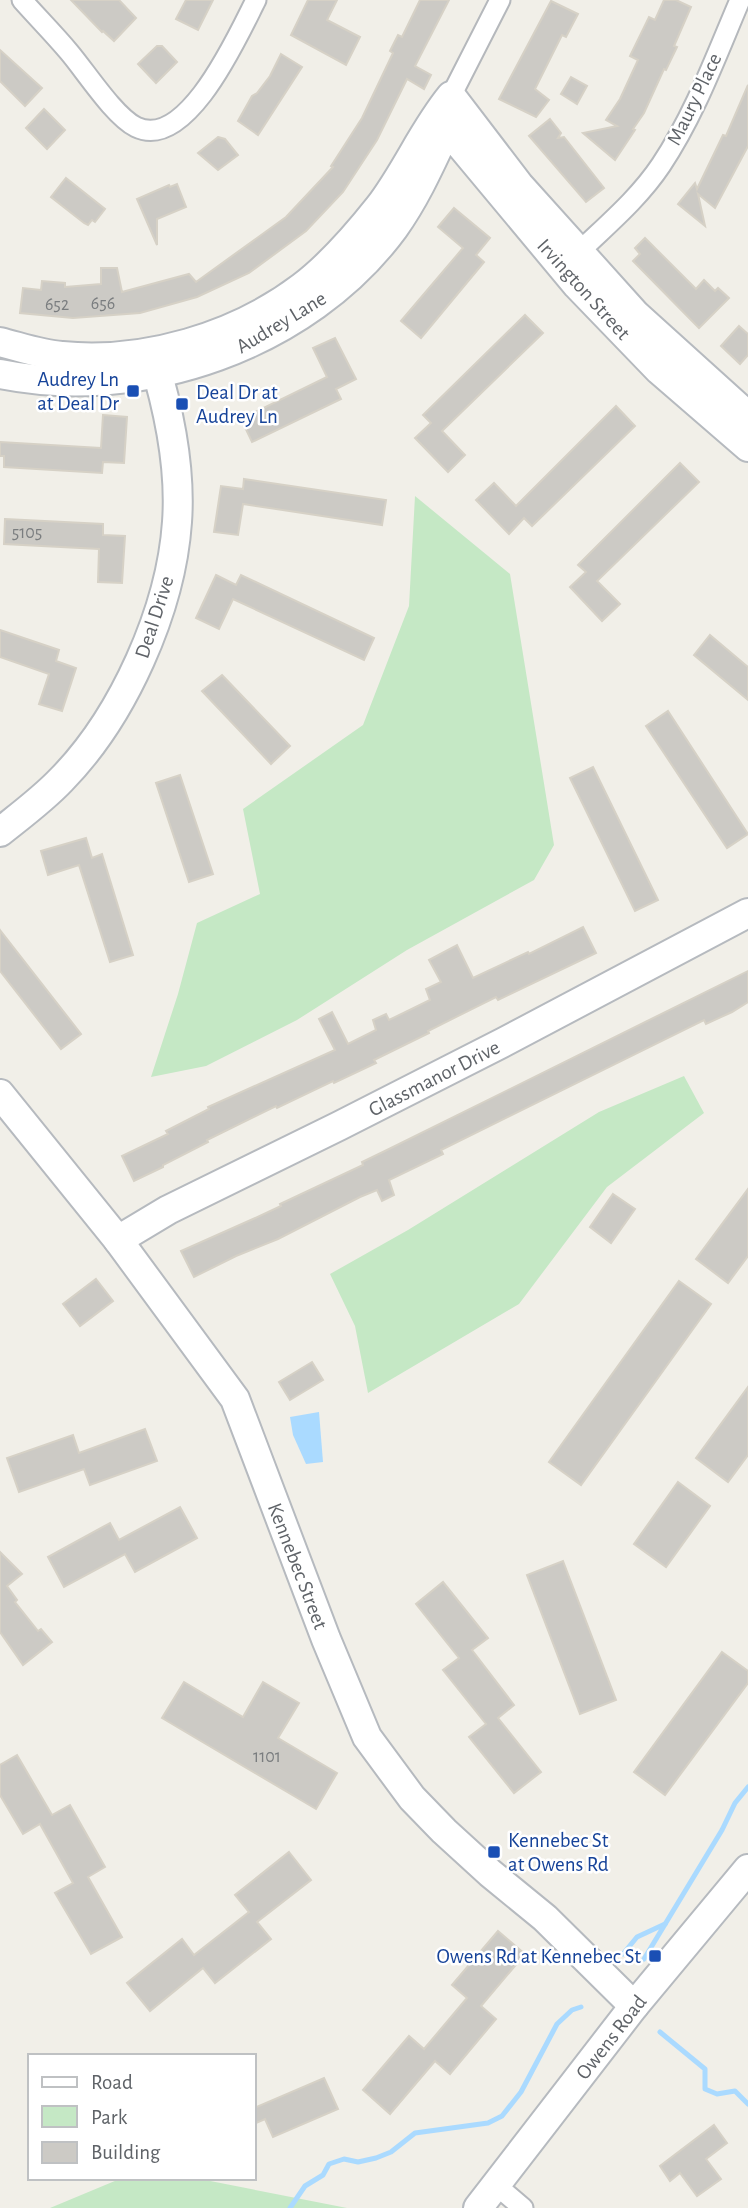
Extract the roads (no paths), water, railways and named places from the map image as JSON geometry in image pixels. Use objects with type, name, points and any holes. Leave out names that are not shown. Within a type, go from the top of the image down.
[{"type":"street","points":[[22,0],[117,111],[138,129],[152,130],[174,122],[204,93],[256,0]]},
{"type":"street","name":"Audrey Lane","points":[[0,374],[44,381],[116,380],[155,363],[186,344],[268,309],[302,286],[333,259],[380,205],[444,114],[500,0]]},
{"type":"street","name":"Maury Place","points":[[580,251],[634,199],[660,166],[690,117],[740,0]]},
{"type":"street","name":"Irvington Street","points":[[444,114],[519,185],[636,315],[748,416]]},
{"type":"street","name":"Irvington Street","points":[[444,114],[577,285],[659,370],[748,447]]},
{"type":"street","name":"Audrey Lane","points":[[0,342],[60,356],[125,357],[155,363]]},
{"type":"street","name":"Deal Drive","points":[[0,832],[61,781],[91,746],[118,705],[140,660],[155,618],[172,561],[177,521],[173,443],[155,363]]},
{"type":"street","name":"Glassmanor Drive","points":[[118,1240],[168,1210],[504,1042],[748,913]]},
{"type":"street","name":"Kennebec Street","points":[[0,1094],[118,1240],[235,1399],[326,1639],[367,1737],[412,1798],[428,1815],[479,1864],[545,1918],[634,2006]]},
{"type":"street","name":"Owens Road","points":[[478,2208],[634,2006],[748,1869]]},
{"type":"street","points":[[496,2185],[523,2208]]},
{"type":"water","points":[[319,1412],[323,1462],[306,1464],[293,1435],[290,1417]]},
{"type":"waterway","points":[[644,1959],[722,1830],[735,1803],[748,1787]]},
{"type":"waterway","points":[[623,1954],[637,1937],[665,1924]]},
{"type":"waterway","points":[[290,2208],[305,2186],[323,2175],[329,2164],[344,2159],[358,2162],[376,2158],[391,2152],[415,2133],[488,2123],[502,2116],[521,2092],[557,2024],[572,2010],[581,2007]]},
{"type":"waterway","points":[[660,2032],[705,2069],[705,2089],[717,2094],[735,2091],[748,2104]]},
{"type":"place","name":"Audrey Ln at Deal Dr","points":[[133,391]]},
{"type":"place","name":"Deal Dr at Audrey Ln","points":[[182,404]]},
{"type":"place","name":"Kennebec St at Owens Rd","points":[[494,1852]]},
{"type":"place","name":"Owens Rd at Kennebec St","points":[[655,1956]]}]
